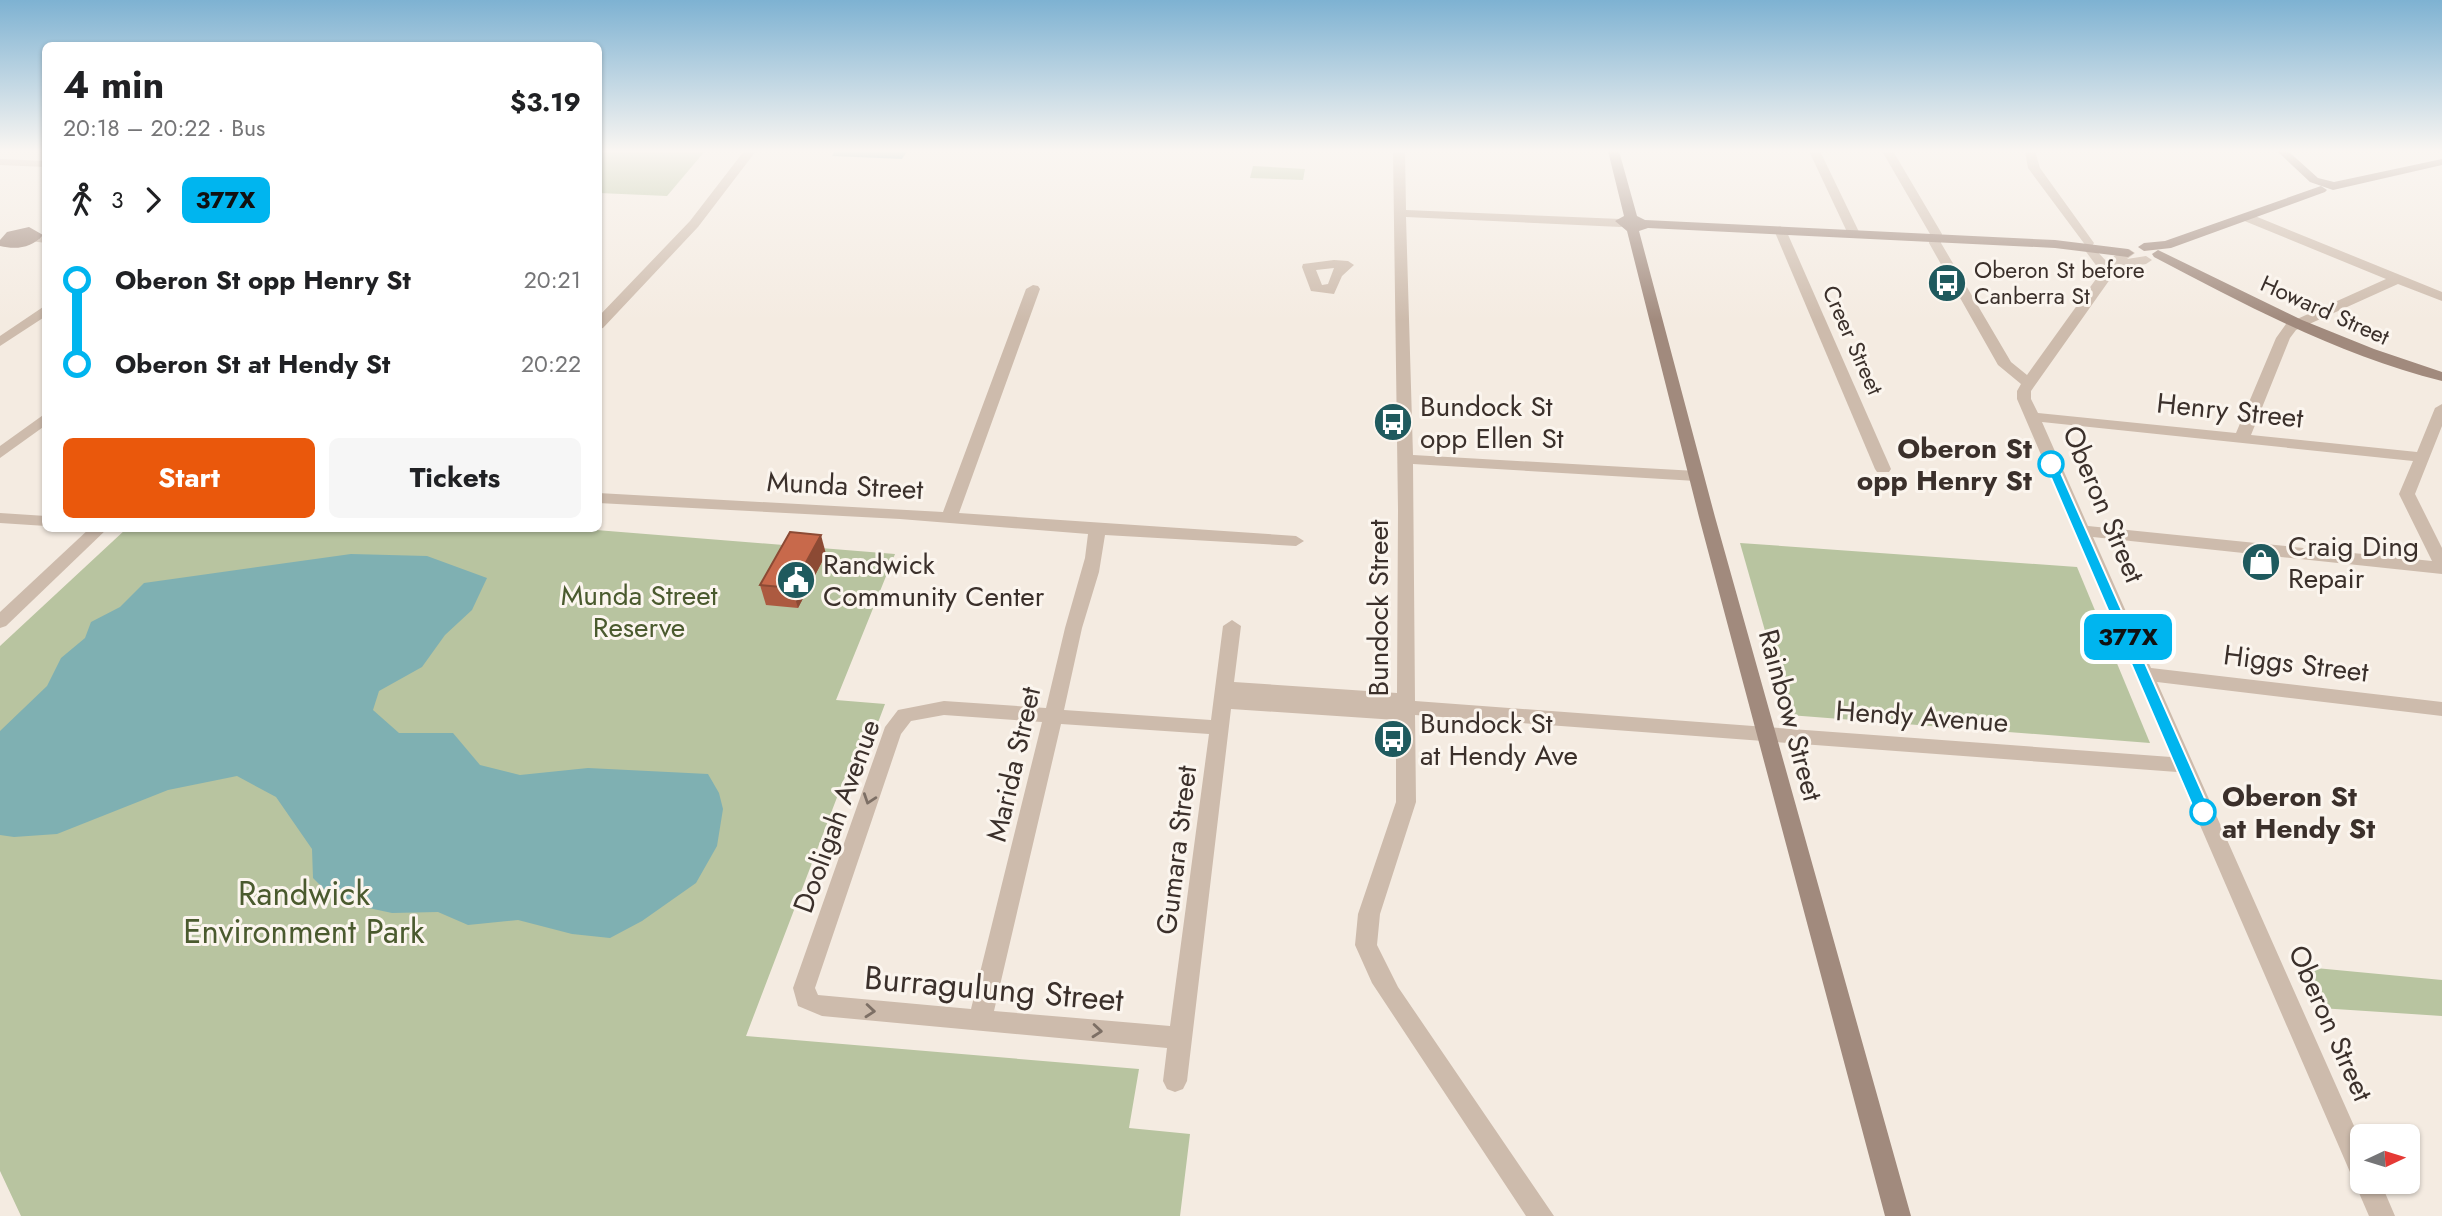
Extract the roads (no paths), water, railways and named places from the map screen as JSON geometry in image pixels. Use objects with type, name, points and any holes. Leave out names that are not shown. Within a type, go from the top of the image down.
[{"type":"street","points":[[602,321],[706,208]]},
{"type":"street","name":"Bundock Street","points":[[1400,208],[1405,459],[1406,803],[1401,828],[1367,916],[1366,944],[1371,960],[1390,994],[1541,1216]]},
{"type":"street","name":"Rainbow Street","points":[[1628,208],[1696,475],[1898,1216]]},
{"type":"street","points":[[1841,208],[1854,234]]},
{"type":"street","points":[[1921,208],[1936,234],[1935,243],[2005,365],[2029,383],[2110,269],[2146,252],[2270,208]]},
{"type":"street","points":[[2062,208],[2089,246],[2110,269]]},
{"type":"street","points":[[1400,213],[2055,244],[2146,252]]},
{"type":"street","points":[[2246,217],[2442,298]]},
{"type":"street","name":"Creer Street","points":[[1780,230],[1883,469]]},
{"type":"street","points":[[4,242],[37,233]]},
{"type":"street","name":"Howard Street","points":[[2146,252],[2368,354],[2442,377]]},
{"type":"street","points":[[2242,438],[2283,338],[2291,327],[2397,279]]},
{"type":"street","points":[[948,518],[1033,289]]},
{"type":"street","points":[[0,342],[42,312]]},
{"type":"street","name":"Oberon Street","points":[[2029,383],[2024,391],[2024,399],[2350,1145]]},
{"type":"street","points":[[2442,408],[2407,494],[2442,567]]},
{"type":"street","name":"Henry Street","points":[[2033,417],[2421,457]]},
{"type":"street","points":[[0,453],[42,420]]},
{"type":"street","points":[[1405,459],[1696,475]]},
{"type":"street","name":"Munda Street","points":[[602,498],[1296,541]]},
{"type":"street","points":[[0,518],[42,521]]},
{"type":"street","name":"Marida Street","points":[[980,1021],[1054,716],[1076,612],[1085,590],[1097,542],[1093,528]]},
{"type":"street","points":[[2081,531],[2442,567]]},
{"type":"street","points":[[0,622],[96,532]]},
{"type":"street","name":"Gumara Street","points":[[1175,1082],[1232,626]]},
{"type":"street","name":"Higgs Street","points":[[2144,674],[2442,709]]},
{"type":"street","name":"Hendy Avenue","points":[[1224,695],[2182,765]]},
{"type":"street","name":"Dooligah Avenue","points":[[805,998],[804,988],[888,745],[898,721],[905,715],[944,708],[1220,728]]},
{"type":"street","name":"Burragulung Street","points":[[805,998],[808,1002],[822,1006],[1180,1038]]},
{"type":"street","points":[[2373,1194],[2382,1216]]},
{"type":"water","points":[[351,554],[427,556],[487,578],[472,610],[445,635],[422,667],[379,691],[373,710],[399,733],[453,733],[480,765],[520,775],[588,768],[708,774],[719,793],[723,809],[717,846],[696,883],[642,921],[610,938],[572,934],[518,920],[468,925],[438,912],[392,913],[336,901],[313,878],[312,849],[276,797],[237,776],[168,790],[57,834],[14,837],[0,835],[0,731],[47,686],[61,658],[85,638],[91,622],[120,607],[144,583]]},
{"type":"place","name":"Oberon St before Canberra St","points":[[1947,283]]},
{"type":"place","name":"Bundock St opp Ellen St","points":[[1393,422]]},
{"type":"place","name":"Oberon St opp Henry St","points":[[2051,464]]},
{"type":"place","name":"Craig Ding Repair","points":[[2261,562]]},
{"type":"place","name":"Randwick Community Center","points":[[796,580]]},
{"type":"place","name":"Bundock St at Hendy Ave","points":[[1393,739]]},
{"type":"place","name":"Oberon St at Hendy St","points":[[2203,812]]},
{"type":"park label","name":"Munda Street Reserve","points":[[639,611]]},
{"type":"park label","name":"Randwick Environment Park","points":[[304,912]]}]
